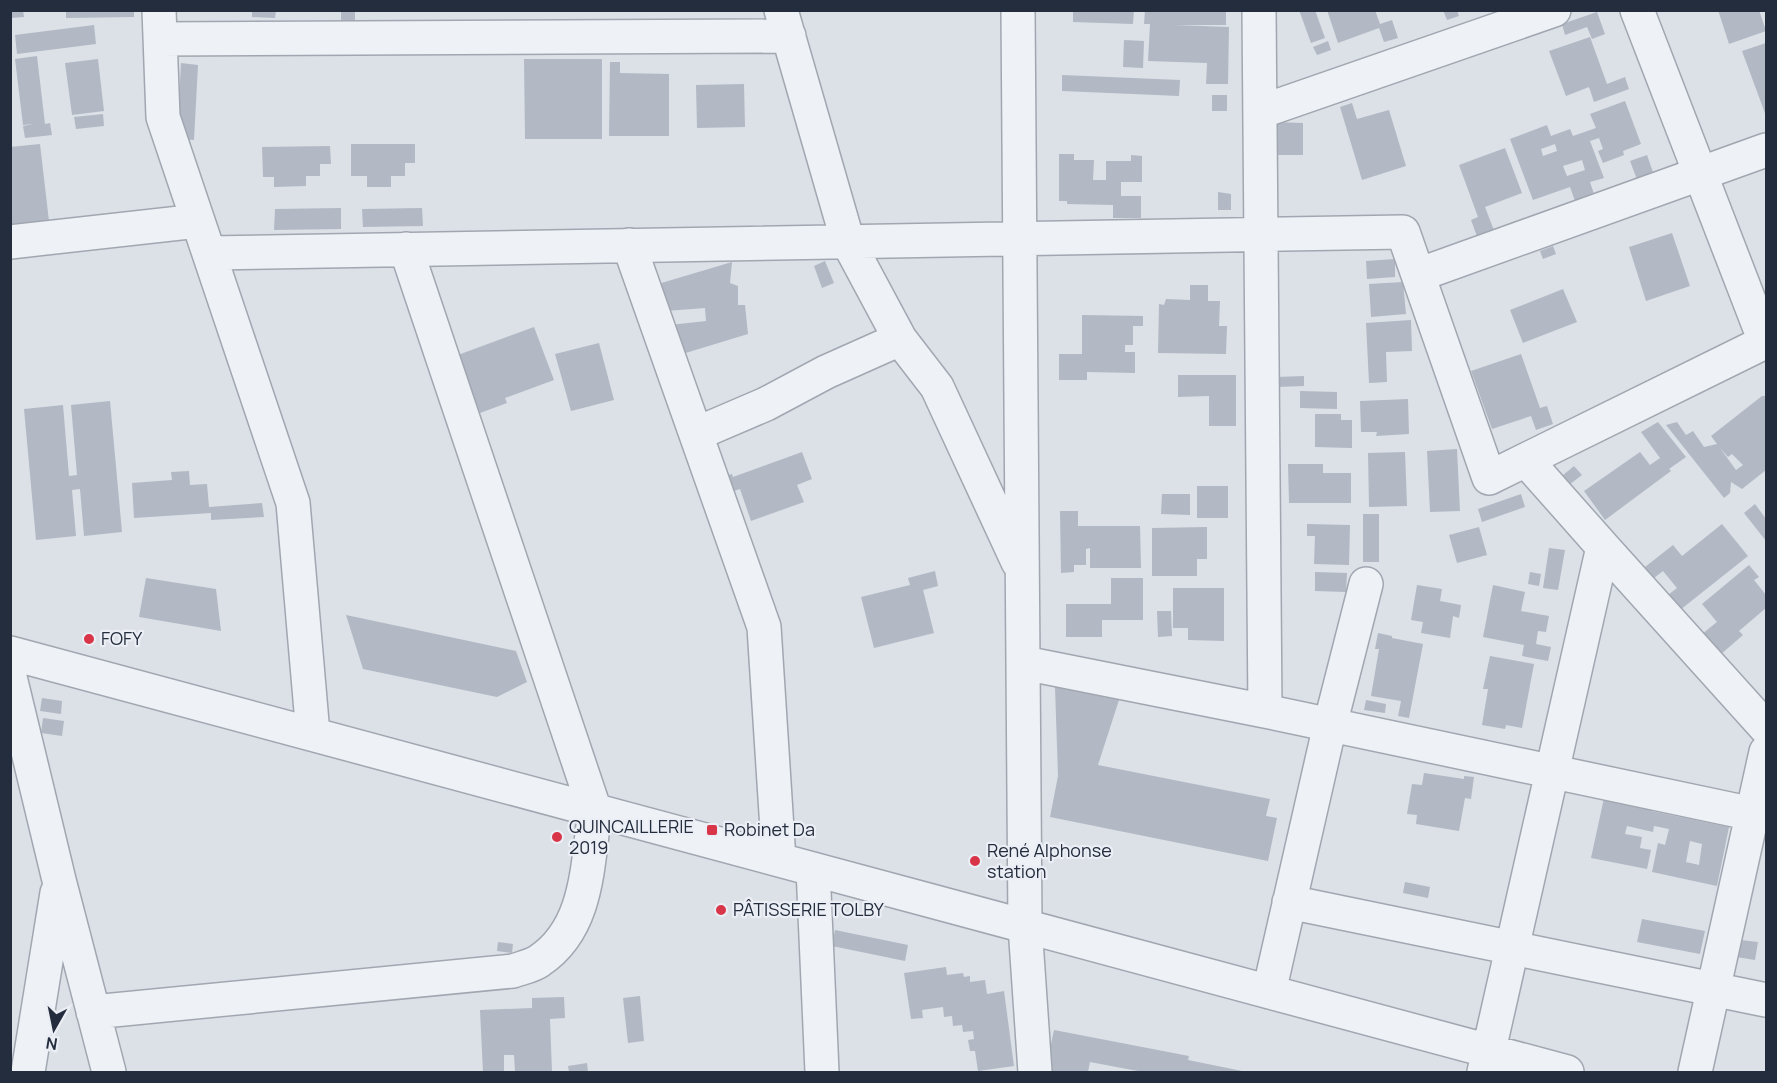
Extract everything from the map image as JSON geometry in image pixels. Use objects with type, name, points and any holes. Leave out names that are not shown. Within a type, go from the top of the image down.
[{"type":"street","points":[[1018,10],[1025,926],[1035,1072]]},
{"type":"street","points":[[1259,10],[1265,711]]},
{"type":"street","points":[[1260,112],[1554,10]]},
{"type":"street","points":[[209,253],[1403,232],[1489,478],[1766,343],[1637,10]]},
{"type":"street","points":[[313,734],[293,502],[162,117],[159,25],[785,23],[848,242],[900,339],[937,387],[1023,573]]},
{"type":"street","points":[[1418,275],[1767,150]]},
{"type":"street","points":[[10,242],[198,221]]},
{"type":"street","points":[[630,245],[764,627],[779,860]]},
{"type":"street","points":[[93,1012],[513,971],[538,962],[565,938],[582,904],[595,811],[406,249]]},
{"type":"street","points":[[696,434],[766,404],[826,372],[900,339]]},
{"type":"street","points":[[1526,460],[1767,728]]},
{"type":"street","points":[[1487,1062],[1603,547]]},
{"type":"street","points":[[1269,992],[1330,725],[1366,584]]},
{"type":"street","points":[[10,653],[1269,992],[1487,1062],[1567,1072]]},
{"type":"street","points":[[1024,663],[1265,711],[1753,814]]},
{"type":"street","points":[[10,676],[59,880],[109,1072]]},
{"type":"street","points":[[1695,1072],[1767,752]]},
{"type":"street","points":[[813,869],[822,1072]]},
{"type":"street","points":[[10,1061],[27,1072],[59,880]]},
{"type":"street","points":[[1290,902],[1767,1000]]},
{"type":"building","points":[[10,10],[23,10],[24,17],[10,18]]},
{"type":"building","points":[[66,10],[134,10],[134,17],[66,18]]},
{"type":"building","points":[[252,10],[276,10],[275,18],[252,17]]},
{"type":"building","points":[[341,10],[355,10],[355,20],[341,20]]},
{"type":"building","points":[[1073,10],[1134,10],[1133,24],[1073,22]]},
{"type":"building","points":[[1145,10],[1226,10],[1226,25],[1174,25],[1229,27],[1228,84],[1206,84],[1207,63],[1148,61],[1150,24],[1144,24]]},
{"type":"building","points":[[1299,10],[1315,10],[1325,38],[1311,43]]},
{"type":"building","points":[[1327,10],[1375,10],[1380,24],[1392,20],[1398,38],[1384,42],[1379,28],[1338,43]]},
{"type":"building","points":[[1443,10],[1457,10],[1459,16],[1447,20]]},
{"type":"building","points":[[1718,10],[1759,10],[1766,31],[1729,44]]},
{"type":"building","points":[[1597,12],[1605,34],[1592,39],[1587,27],[1565,35],[1562,24]]},
{"type":"building","points":[[94,25],[96,44],[17,54],[15,35]]},
{"type":"building","points":[[1590,37],[1607,84],[1625,77],[1629,89],[1594,102],[1589,87],[1566,96],[1549,51]]},
{"type":"building","points":[[1124,40],[1144,41],[1143,68],[1123,67]]},
{"type":"building","points":[[1328,41],[1331,50],[1317,55],[1313,47]]},
{"type":"building","points":[[1766,43],[1766,116],[1742,51]]},
{"type":"building","points":[[37,56],[45,124],[50,123],[52,135],[25,138],[23,126],[33,124],[23,125],[15,59]]},
{"type":"building","points":[[98,59],[104,111],[72,115],[65,63]]},
{"type":"building","points":[[524,59],[602,59],[602,139],[525,139]]},
{"type":"building","points":[[610,62],[620,62],[620,73],[669,74],[669,136],[609,136]]},
{"type":"building","points":[[181,63],[198,65],[194,140],[177,139]]},
{"type":"building","points":[[1062,75],[1180,80],[1179,96],[1062,91]]},
{"type":"building","points":[[744,84],[745,127],[697,128],[696,85]]},
{"type":"building","points":[[1212,95],[1227,95],[1227,111],[1212,111]]},
{"type":"building","points":[[1625,101],[1641,144],[1623,151],[1624,155],[1603,163],[1598,151],[1603,149],[1599,138],[1590,141],[1604,178],[1590,182],[1594,194],[1575,201],[1570,187],[1533,200],[1510,139],[1547,125],[1551,136],[1570,129],[1573,136],[1596,128],[1590,114]],"holes":[[[1555,144],[1557,151],[1543,156],[1541,149]],[[1582,160],[1585,170],[1567,176],[1563,166]]]},
{"type":"building","points":[[1352,103],[1357,119],[1389,110],[1406,166],[1362,180],[1340,107]]},
{"type":"building","points":[[103,114],[104,126],[76,129],[74,117]]},
{"type":"building","points":[[1275,122],[1303,123],[1303,155],[1275,155]]},
{"type":"building","points":[[40,144],[50,230],[10,230],[10,147]]},
{"type":"building","points":[[351,144],[415,144],[415,163],[405,163],[405,176],[391,176],[391,187],[367,187],[367,176],[351,176]]},
{"type":"building","points":[[330,146],[331,164],[320,164],[320,176],[306,176],[306,186],[274,187],[274,177],[263,177],[262,147]]},
{"type":"building","points":[[1505,148],[1522,193],[1485,207],[1495,233],[1478,239],[1471,220],[1478,217],[1459,165]]},
{"type":"building","points":[[1059,154],[1074,154],[1074,160],[1094,160],[1093,180],[1106,180],[1106,161],[1131,161],[1131,155],[1142,156],[1142,182],[1121,182],[1121,196],[1141,196],[1141,218],[1113,218],[1113,205],[1067,204],[1067,201],[1059,201]]},
{"type":"building","points":[[1647,155],[1654,175],[1638,182],[1630,161]]},
{"type":"building","points":[[1218,192],[1231,194],[1231,210],[1218,210]]},
{"type":"building","points":[[341,208],[341,229],[274,230],[275,209]]},
{"type":"building","points":[[422,208],[423,226],[363,227],[362,209]]},
{"type":"building","points":[[1672,233],[1690,286],[1646,301],[1629,247]]},
{"type":"building","points":[[1553,246],[1556,254],[1543,259],[1540,251]]},
{"type":"building","points":[[1395,259],[1395,277],[1367,279],[1366,261]]},
{"type":"building","points":[[825,261],[834,283],[822,288],[814,266]]},
{"type":"building","points":[[732,262],[730,283],[738,286],[738,305],[745,305],[748,334],[679,355],[670,325],[706,321],[705,308],[666,311],[658,284]]},
{"type":"building","points":[[1403,282],[1406,314],[1371,317],[1369,284]]},
{"type":"building","points":[[1190,285],[1208,285],[1208,301],[1220,301],[1219,326],[1227,326],[1226,354],[1158,353],[1159,304],[1164,305],[1166,299],[1190,300]]},
{"type":"building","points":[[1563,289],[1577,322],[1523,343],[1510,310]]},
{"type":"building","points":[[1082,315],[1143,316],[1143,326],[1133,326],[1133,345],[1125,345],[1125,352],[1135,352],[1135,373],[1087,372],[1087,380],[1059,380],[1059,354],[1082,354]]},
{"type":"building","points":[[1411,320],[1412,351],[1386,352],[1387,382],[1369,383],[1366,323]]},
{"type":"building","points":[[534,327],[554,380],[505,398],[507,403],[480,413],[458,355]]},
{"type":"building","points":[[599,343],[614,400],[571,411],[555,354]]},
{"type":"building","points":[[1521,354],[1540,408],[1547,406],[1553,424],[1536,430],[1531,416],[1492,429],[1471,371]]},
{"type":"building","points":[[1178,375],[1236,375],[1236,426],[1209,426],[1209,396],[1178,397]]},
{"type":"building","points":[[1304,376],[1304,386],[1277,387],[1276,377]]},
{"type":"building","points":[[1300,391],[1337,392],[1337,409],[1300,408]]},
{"type":"building","points":[[1762,396],[1766,396],[1766,470],[1742,489],[1731,482],[1730,493],[1724,498],[1666,425],[1677,422],[1686,435],[1693,431],[1704,447],[1717,444],[1711,436]],"holes":[[[1720,448],[1728,457],[1732,454],[1743,465],[1736,470]]]},
{"type":"building","points":[[1408,399],[1409,434],[1376,436],[1377,432],[1361,432],[1360,401]]},
{"type":"building","points":[[110,401],[122,532],[84,536],[80,489],[72,490],[76,536],[36,540],[24,409],[63,405],[69,476],[77,475],[71,405]]},
{"type":"building","points":[[1315,414],[1341,414],[1341,420],[1352,420],[1352,448],[1315,447]]},
{"type":"building","points":[[1658,422],[1686,457],[1669,469],[1671,471],[1605,520],[1584,491],[1640,452],[1650,465],[1660,458],[1641,432]]},
{"type":"building","points":[[1457,449],[1460,511],[1430,512],[1427,451]]},
{"type":"building","points":[[802,452],[812,479],[797,485],[804,502],[751,521],[740,489],[731,492],[725,476],[732,474],[733,477]]},
{"type":"building","points":[[1405,452],[1407,506],[1369,507],[1368,453]]},
{"type":"building","points":[[1288,464],[1323,464],[1323,473],[1351,473],[1351,503],[1289,503]]},
{"type":"building","points":[[1574,466],[1582,475],[1569,485],[1562,476]]},
{"type":"building","points":[[189,471],[190,485],[207,484],[209,507],[262,503],[264,517],[211,520],[211,513],[134,518],[132,483],[172,480],[171,472]]},
{"type":"building","points":[[1197,486],[1228,486],[1228,518],[1197,518]]},
{"type":"building","points":[[1162,494],[1190,494],[1190,515],[1161,514]]},
{"type":"building","points":[[1521,494],[1525,507],[1482,522],[1478,509]]},
{"type":"building","points":[[1755,504],[1766,519],[1766,541],[1744,513]]},
{"type":"building","points":[[1060,511],[1078,511],[1078,526],[1140,526],[1141,568],[1090,568],[1090,548],[1086,549],[1086,565],[1074,565],[1074,572],[1061,573]]},
{"type":"building","points":[[1363,514],[1379,514],[1379,562],[1363,562]]},
{"type":"building","points":[[1307,524],[1350,525],[1349,565],[1314,564],[1315,536],[1307,536]]},
{"type":"building","points":[[1722,524],[1748,556],[1680,610],[1668,595],[1677,588],[1663,571],[1654,578],[1645,567],[1673,545],[1682,556]]},
{"type":"building","points":[[1207,527],[1207,559],[1197,559],[1197,576],[1152,576],[1152,528]]},
{"type":"building","points":[[1479,527],[1487,555],[1457,563],[1449,535]]},
{"type":"building","points":[[1549,548],[1565,550],[1558,590],[1543,588]]},
{"type":"building","points":[[1749,565],[1759,577],[1754,580],[1766,595],[1766,608],[1739,631],[1743,635],[1720,655],[1702,634],[1717,622],[1702,604]]},
{"type":"building","points":[[935,571],[938,586],[923,590],[934,633],[874,648],[861,597],[910,585],[908,578]]},
{"type":"building","points":[[1315,572],[1347,573],[1346,592],[1315,591]]},
{"type":"building","points":[[1530,572],[1541,574],[1539,586],[1528,584]]},
{"type":"building","points":[[146,578],[216,589],[221,631],[139,617]]},
{"type":"building","points":[[1111,578],[1143,578],[1143,620],[1102,620],[1102,637],[1066,637],[1066,604],[1111,604]]},
{"type":"building","points":[[1417,585],[1442,589],[1440,601],[1461,605],[1459,618],[1453,616],[1450,638],[1421,633],[1423,622],[1411,620]]},
{"type":"building","points":[[1493,585],[1525,592],[1521,611],[1549,616],[1546,632],[1538,631],[1536,644],[1551,647],[1548,661],[1522,656],[1524,645],[1483,637]]},
{"type":"building","points":[[1173,588],[1224,588],[1224,641],[1188,640],[1188,628],[1173,628]]},
{"type":"building","points":[[1157,611],[1171,611],[1172,636],[1158,637]]},
{"type":"building","points":[[346,615],[516,651],[527,682],[497,697],[363,669]]},
{"type":"building","points":[[1378,633],[1423,644],[1409,718],[1398,716],[1401,701],[1371,696],[1379,649],[1375,649]]},
{"type":"building","points":[[1490,656],[1534,664],[1522,728],[1506,725],[1505,729],[1482,725],[1488,689],[1483,689]]},
{"type":"building","points":[[1055,687],[1119,700],[1098,765],[1270,799],[1266,816],[1277,818],[1268,861],[1050,817],[1058,776]]},
{"type":"building","points":[[42,698],[62,701],[61,714],[40,711]]},
{"type":"building","points":[[1366,700],[1386,704],[1385,713],[1364,710]]},
{"type":"building","points":[[43,718],[64,721],[62,736],[41,733]]},
{"type":"building","points":[[1424,773],[1464,779],[1464,776],[1474,777],[1471,799],[1465,798],[1459,831],[1416,824],[1417,815],[1407,814],[1412,784],[1422,785]]},
{"type":"building","points":[[1604,798],[1652,808],[1651,811],[1729,827],[1717,886],[1652,872],[1658,843],[1665,845],[1669,829],[1654,826],[1653,832],[1627,826],[1625,834],[1642,837],[1640,848],[1651,850],[1647,869],[1591,858]],"holes":[[[1690,841],[1702,844],[1699,865],[1686,862]]]},
{"type":"building","points":[[1405,882],[1430,887],[1428,898],[1403,893]]},
{"type":"building","points":[[1642,919],[1705,931],[1700,954],[1637,942]]},
{"type":"building","points":[[835,930],[908,945],[905,961],[832,946]]},
{"type":"building","points":[[1732,939],[1758,942],[1755,960],[1730,956]]},
{"type":"building","points":[[498,942],[513,944],[512,953],[497,951]]},
{"type":"building","points":[[946,967],[947,975],[963,973],[964,977],[970,976],[970,982],[985,980],[987,994],[1004,991],[1014,1066],[978,1071],[975,1051],[970,1051],[968,1040],[974,1039],[973,1031],[963,1032],[962,1025],[953,1026],[952,1016],[944,1017],[943,1007],[922,1010],[923,1018],[911,1019],[904,973]]},
{"type":"building","points":[[640,996],[644,1041],[628,1043],[623,998]]},
{"type":"building","points":[[564,997],[565,1018],[550,1019],[552,1072],[515,1072],[514,1055],[504,1055],[504,1072],[483,1072],[480,1010],[532,1008],[532,998]]},
{"type":"building","points":[[1054,1030],[1189,1056],[1188,1060],[1247,1072],[1143,1072],[1090,1062],[1088,1072],[1045,1072]]},
{"type":"building","points":[[587,1063],[588,1072],[569,1072],[568,1066]]},
{"type":"place","name":"FOFY","points":[[89,639]]},
{"type":"place","name":"Robinet Da","points":[[712,830]]},
{"type":"place","name":"QUINCAILLERIE 2019","points":[[557,837]]},
{"type":"place","name":"René Alphonse station","points":[[975,861]]},
{"type":"place","name":"PÂTISSERIE TOLBY","points":[[721,910]]}]
